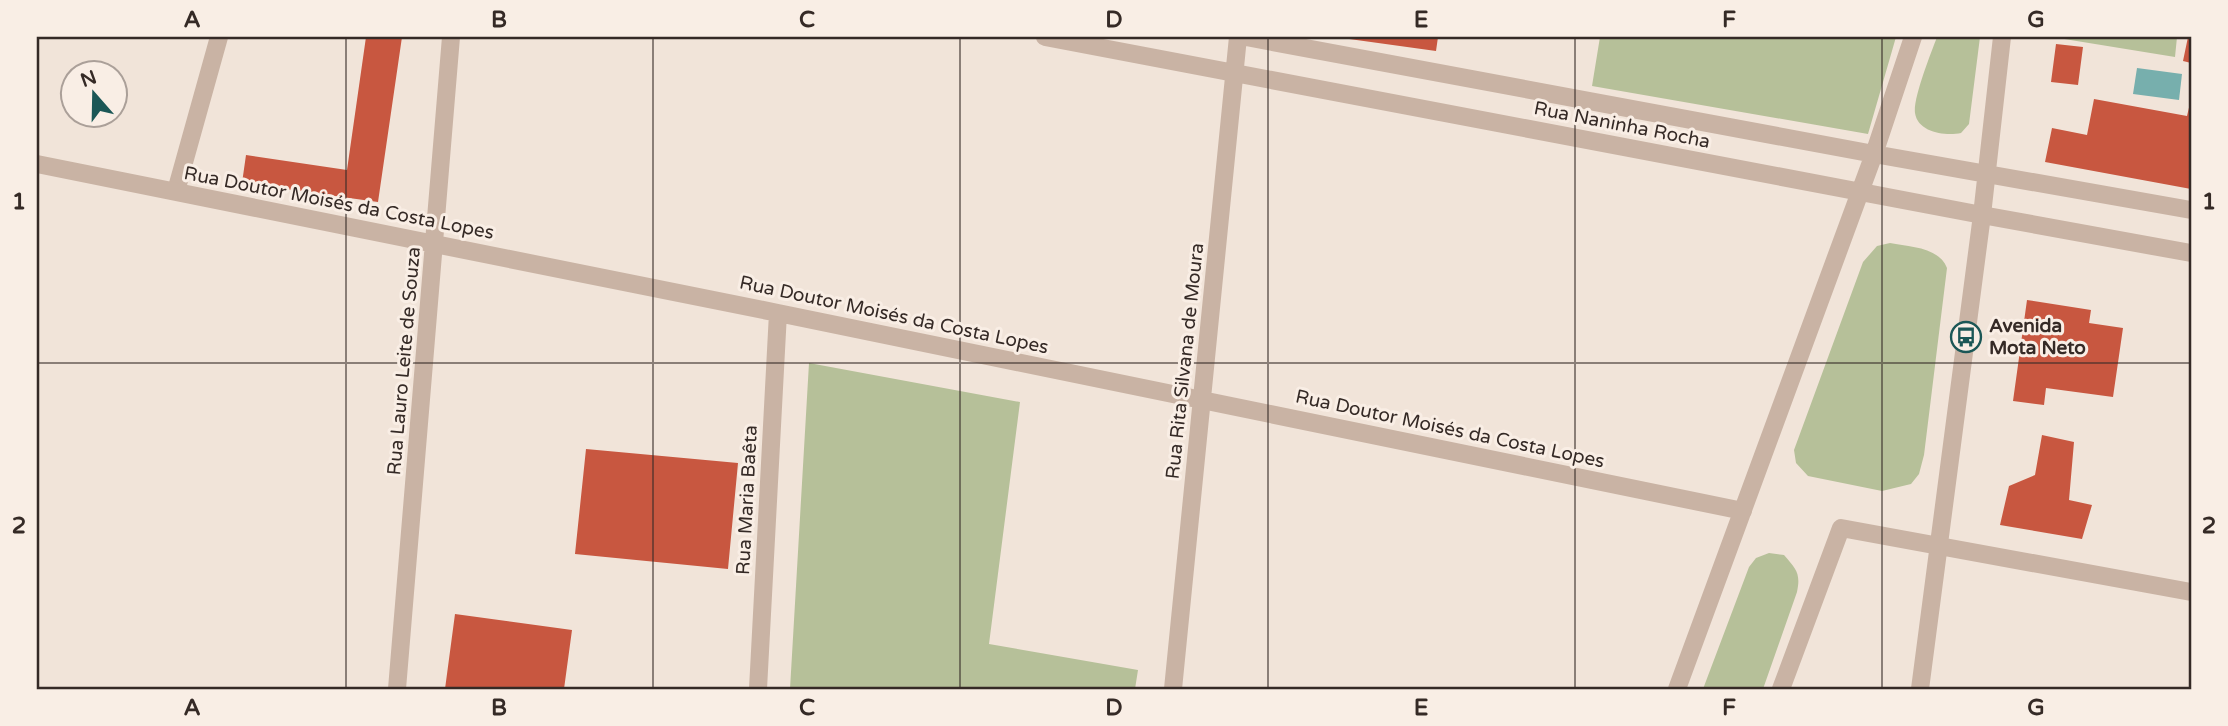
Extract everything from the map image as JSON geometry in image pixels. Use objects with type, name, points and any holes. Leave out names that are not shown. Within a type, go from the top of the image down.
[{"type":"street","points":[[176,191],[219,37]]},
{"type":"street","name":"Rua Lauro Leite de Souza","points":[[397,689],[451,37]]},
{"type":"street","name":"Rua Naninha Rocha","points":[[1045,37],[2191,253]]},
{"type":"street","name":"Rua Rita Silvana de Moura","points":[[1173,689],[1238,37]]},
{"type":"street","name":"Rua Naninha Rocha","points":[[1246,37],[1986,175],[2191,210]]},
{"type":"street","points":[[1678,689],[1874,154],[1913,37]]},
{"type":"street","points":[[1920,689],[1982,215],[2002,37]]},
{"type":"street","name":"Rua Doutor Moisés da Costa Lopes","points":[[37,164],[435,243],[1743,512]]},
{"type":"street","name":"Rua Maria Baêta","points":[[758,689],[778,313]]},
{"type":"street","points":[[1781,689],[1841,528],[2191,592]]},
{"type":"green space","points":[[1600,37],[1896,37],[1868,134],[1592,86]]},
{"type":"green space","points":[[1937,37],[1980,37],[1969,124],[1961,133],[1948,134],[1927,129],[1917,120],[1915,113],[1920,87]]},
{"type":"green space","points":[[2052,37],[2177,37],[2175,57]]},
{"type":"green space","points":[[1890,243],[1931,252],[1943,261],[1947,268],[1924,455],[1919,474],[1911,484],[1882,491],[1808,476],[1796,463],[1794,450],[1863,262],[1877,246]]},
{"type":"green space","points":[[809,363],[1020,402],[989,644],[1138,670],[1135,689],[790,689]]},
{"type":"green space","points":[[1769,553],[1784,555],[1794,568],[1798,580],[1797,592],[1763,689],[1703,689],[1749,567],[1756,558]]},
{"type":"water","points":[[2137,68],[2182,74],[2179,100],[2133,94]]},
{"type":"building","points":[[366,37],[402,37],[378,202],[242,183],[246,155],[347,170]]},
{"type":"building","points":[[1342,37],[1438,37],[1436,51]]},
{"type":"building","points":[[2188,37],[2191,37],[2191,63],[2183,61]]},
{"type":"building","points":[[2056,44],[2083,47],[2078,85],[2051,82]]},
{"type":"building","points":[[2094,99],[2187,116],[2191,99],[2191,189],[2045,162],[2052,128],[2087,135]]},
{"type":"building","points":[[2027,300],[2091,310],[2089,323],[2123,328],[2113,397],[2046,388],[2044,405],[2013,401]]},
{"type":"building","points":[[2042,435],[2074,442],[2069,500],[2092,505],[2082,539],[2000,525],[2009,486],[2035,475]]},
{"type":"building","points":[[586,449],[738,463],[728,569],[575,554]]},
{"type":"building","points":[[455,614],[572,630],[564,689],[445,689]]},
{"type":"place","name":"Avenida Mota Neto","points":[[1966,337]]}]
